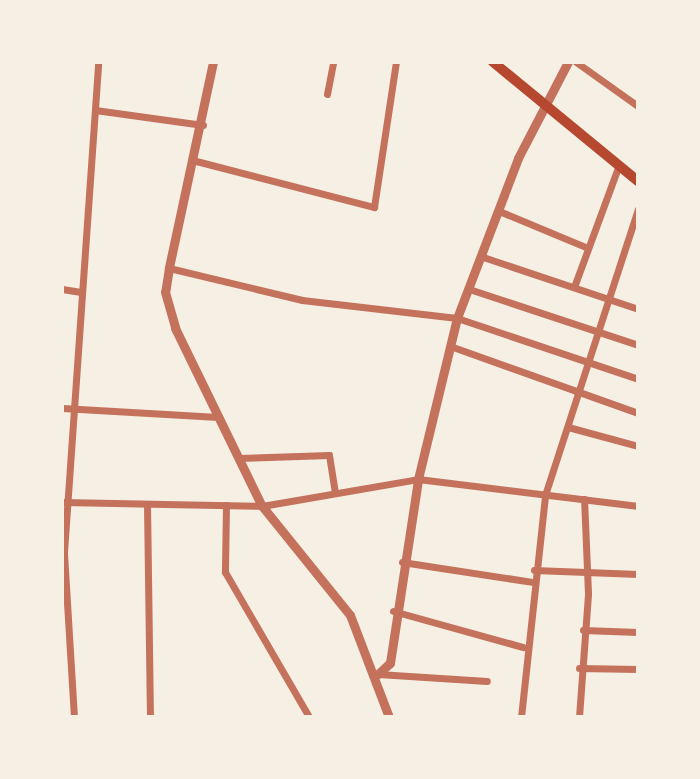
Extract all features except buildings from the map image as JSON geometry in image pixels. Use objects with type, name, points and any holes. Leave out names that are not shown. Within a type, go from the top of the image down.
[{"type":"main road","points":[[493,62],[638,181]]},
{"type":"street","points":[[74,717],[64,552],[98,62]]},
{"type":"street","points":[[213,62],[196,161],[165,292],[175,328],[262,506],[350,615],[378,674],[389,717]]},
{"type":"street","points":[[327,94],[333,62]]},
{"type":"street","points":[[196,161],[374,207],[396,62]]},
{"type":"street","points":[[378,674],[390,663],[393,611],[418,479],[457,318],[543,102],[568,62]]},
{"type":"street","points":[[576,62],[638,106]]},
{"type":"street","points":[[95,110],[203,125]]},
{"type":"street","points":[[574,287],[619,165]]},
{"type":"street","points":[[521,717],[523,647],[545,495],[582,393],[638,209]]},
{"type":"street","points":[[499,211],[588,248]]},
{"type":"street","points":[[483,257],[638,309]]},
{"type":"street","points":[[169,268],[302,300],[457,318],[638,379]]},
{"type":"street","points":[[62,289],[81,292]]},
{"type":"street","points":[[469,289],[638,345]]},
{"type":"street","points":[[450,346],[638,413]]},
{"type":"street","points":[[62,408],[218,417]]},
{"type":"street","points":[[568,427],[638,446]]},
{"type":"street","points":[[238,458],[329,455],[335,493]]},
{"type":"street","points":[[66,502],[262,506],[418,479],[638,506]]},
{"type":"street","points":[[579,717],[579,668],[587,572],[584,499]]},
{"type":"street","points":[[147,504],[150,717]]},
{"type":"street","points":[[226,505],[225,572],[309,717]]},
{"type":"street","points":[[402,562],[533,582]]},
{"type":"street","points":[[534,570],[638,574]]},
{"type":"street","points":[[393,611],[523,647]]},
{"type":"street","points":[[583,630],[638,632]]},
{"type":"street","points":[[579,668],[638,669]]},
{"type":"street","points":[[378,674],[487,681]]},
{"type":"street","points":[[62,694],[73,693]]}]
